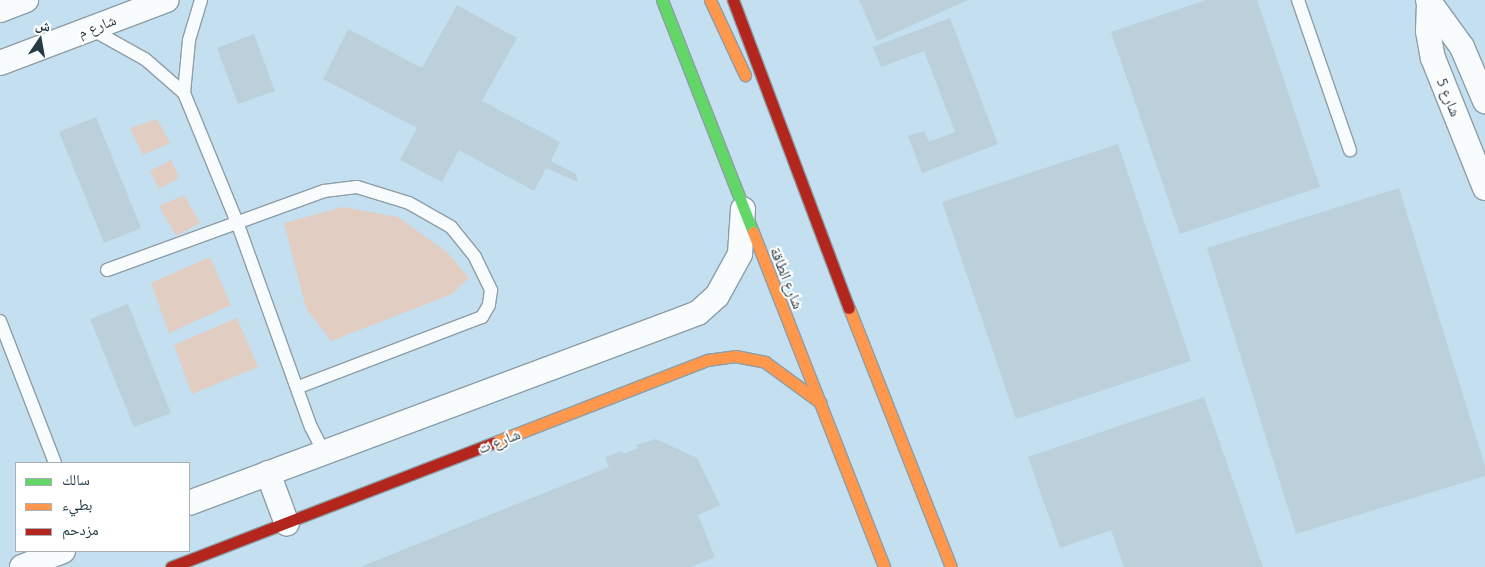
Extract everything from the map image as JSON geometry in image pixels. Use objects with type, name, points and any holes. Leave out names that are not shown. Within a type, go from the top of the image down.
[{"type":"main road","name":"شارع الطاقة","points":[[662,0],[884,567]]},
{"type":"main road","points":[[710,0],[725,37],[795,169]]},
{"type":"main road","points":[[733,0],[795,169],[951,567]]},
{"type":"main road","name":"شارع ت","points":[[171,567],[707,360],[735,356],[764,362],[821,403]]},
{"type":"street","points":[[0,10],[26,0]]},
{"type":"street","name":"شارع م","points":[[0,63],[167,0]]},
{"type":"street","name":"شارع 5","points":[[1428,2],[1462,47],[1485,102]]},
{"type":"street","name":"شارع 5","points":[[1428,2],[1428,31],[1433,58],[1485,188]]},
{"type":"street","points":[[190,503],[698,313],[718,296],[740,254],[743,209]]},
{"type":"street","points":[[268,473],[286,524]]},
{"type":"street","points":[[22,567],[61,552]]},
{"type":"lane","points":[[184,93],[189,40],[201,0]]},
{"type":"lane","points":[[1298,0],[1350,150]]},
{"type":"lane","points":[[91,29],[145,59],[184,93],[237,222],[324,452]]},
{"type":"lane","points":[[107,270],[324,192],[357,187],[409,203],[450,227],[474,257],[491,290],[489,305],[482,317],[299,387]]},
{"type":"lane","points":[[0,320],[55,462]]},
{"type":"shaded area","points":[[0,0],[1485,0],[1485,567],[0,567]]},
{"type":"shaded area","points":[[157,119],[170,143],[143,155],[130,128]]},
{"type":"shaded area","points":[[171,160],[179,178],[159,189],[150,171]]},
{"type":"shaded area","points":[[184,195],[200,223],[176,236],[159,206]]},
{"type":"shaded area","points":[[343,207],[398,217],[447,252],[469,278],[452,294],[331,341],[306,308],[284,223]]},
{"type":"shaded area","points":[[210,257],[231,305],[169,333],[151,283]]},
{"type":"shaded area","points":[[237,318],[258,367],[192,394],[174,345]]},
{"type":"building","points":[[859,0],[968,0],[877,41]]},
{"type":"building","points":[[1206,0],[1257,0],[1320,187],[1180,234],[1111,32]]},
{"type":"building","points":[[457,5],[517,38],[482,101],[560,142],[551,161],[576,174],[578,182],[546,168],[534,191],[459,150],[442,182],[400,160],[417,128],[323,79],[348,29],[422,68]]},
{"type":"building","points":[[950,18],[998,144],[922,173],[908,136],[924,131],[929,142],[955,132],[924,51],[881,67],[873,47]]},
{"type":"building","points":[[254,34],[275,91],[238,104],[217,48]]},
{"type":"building","points":[[96,117],[141,228],[104,243],[59,132]]},
{"type":"building","points":[[1118,144],[1191,361],[1016,419],[942,202]]},
{"type":"building","points":[[1399,188],[1485,466],[1485,476],[1296,534],[1207,248]]},
{"type":"building","points":[[128,304],[171,413],[134,427],[90,319]]},
{"type":"building","points":[[1204,397],[1263,567],[1124,567],[1111,530],[1060,548],[1028,457]]},
{"type":"building","points":[[656,439],[697,458],[720,505],[698,515],[715,557],[691,567],[360,567],[609,467],[605,457],[622,451],[623,454],[638,448],[637,445]]},
{"type":"traffic: fast","points":[[662,0],[753,232]]},
{"type":"traffic: slow","points":[[710,0],[745,75]]},
{"type":"traffic: slow","points":[[753,232],[884,567]]},
{"type":"traffic: slow","points":[[849,308],[951,567]]},
{"type":"traffic: slow","points":[[493,443],[707,360],[735,356],[765,362],[821,403]]},
{"type":"traffic: jam","points":[[733,0],[849,308]]},
{"type":"traffic: jam","points":[[171,567],[493,443]]}]
